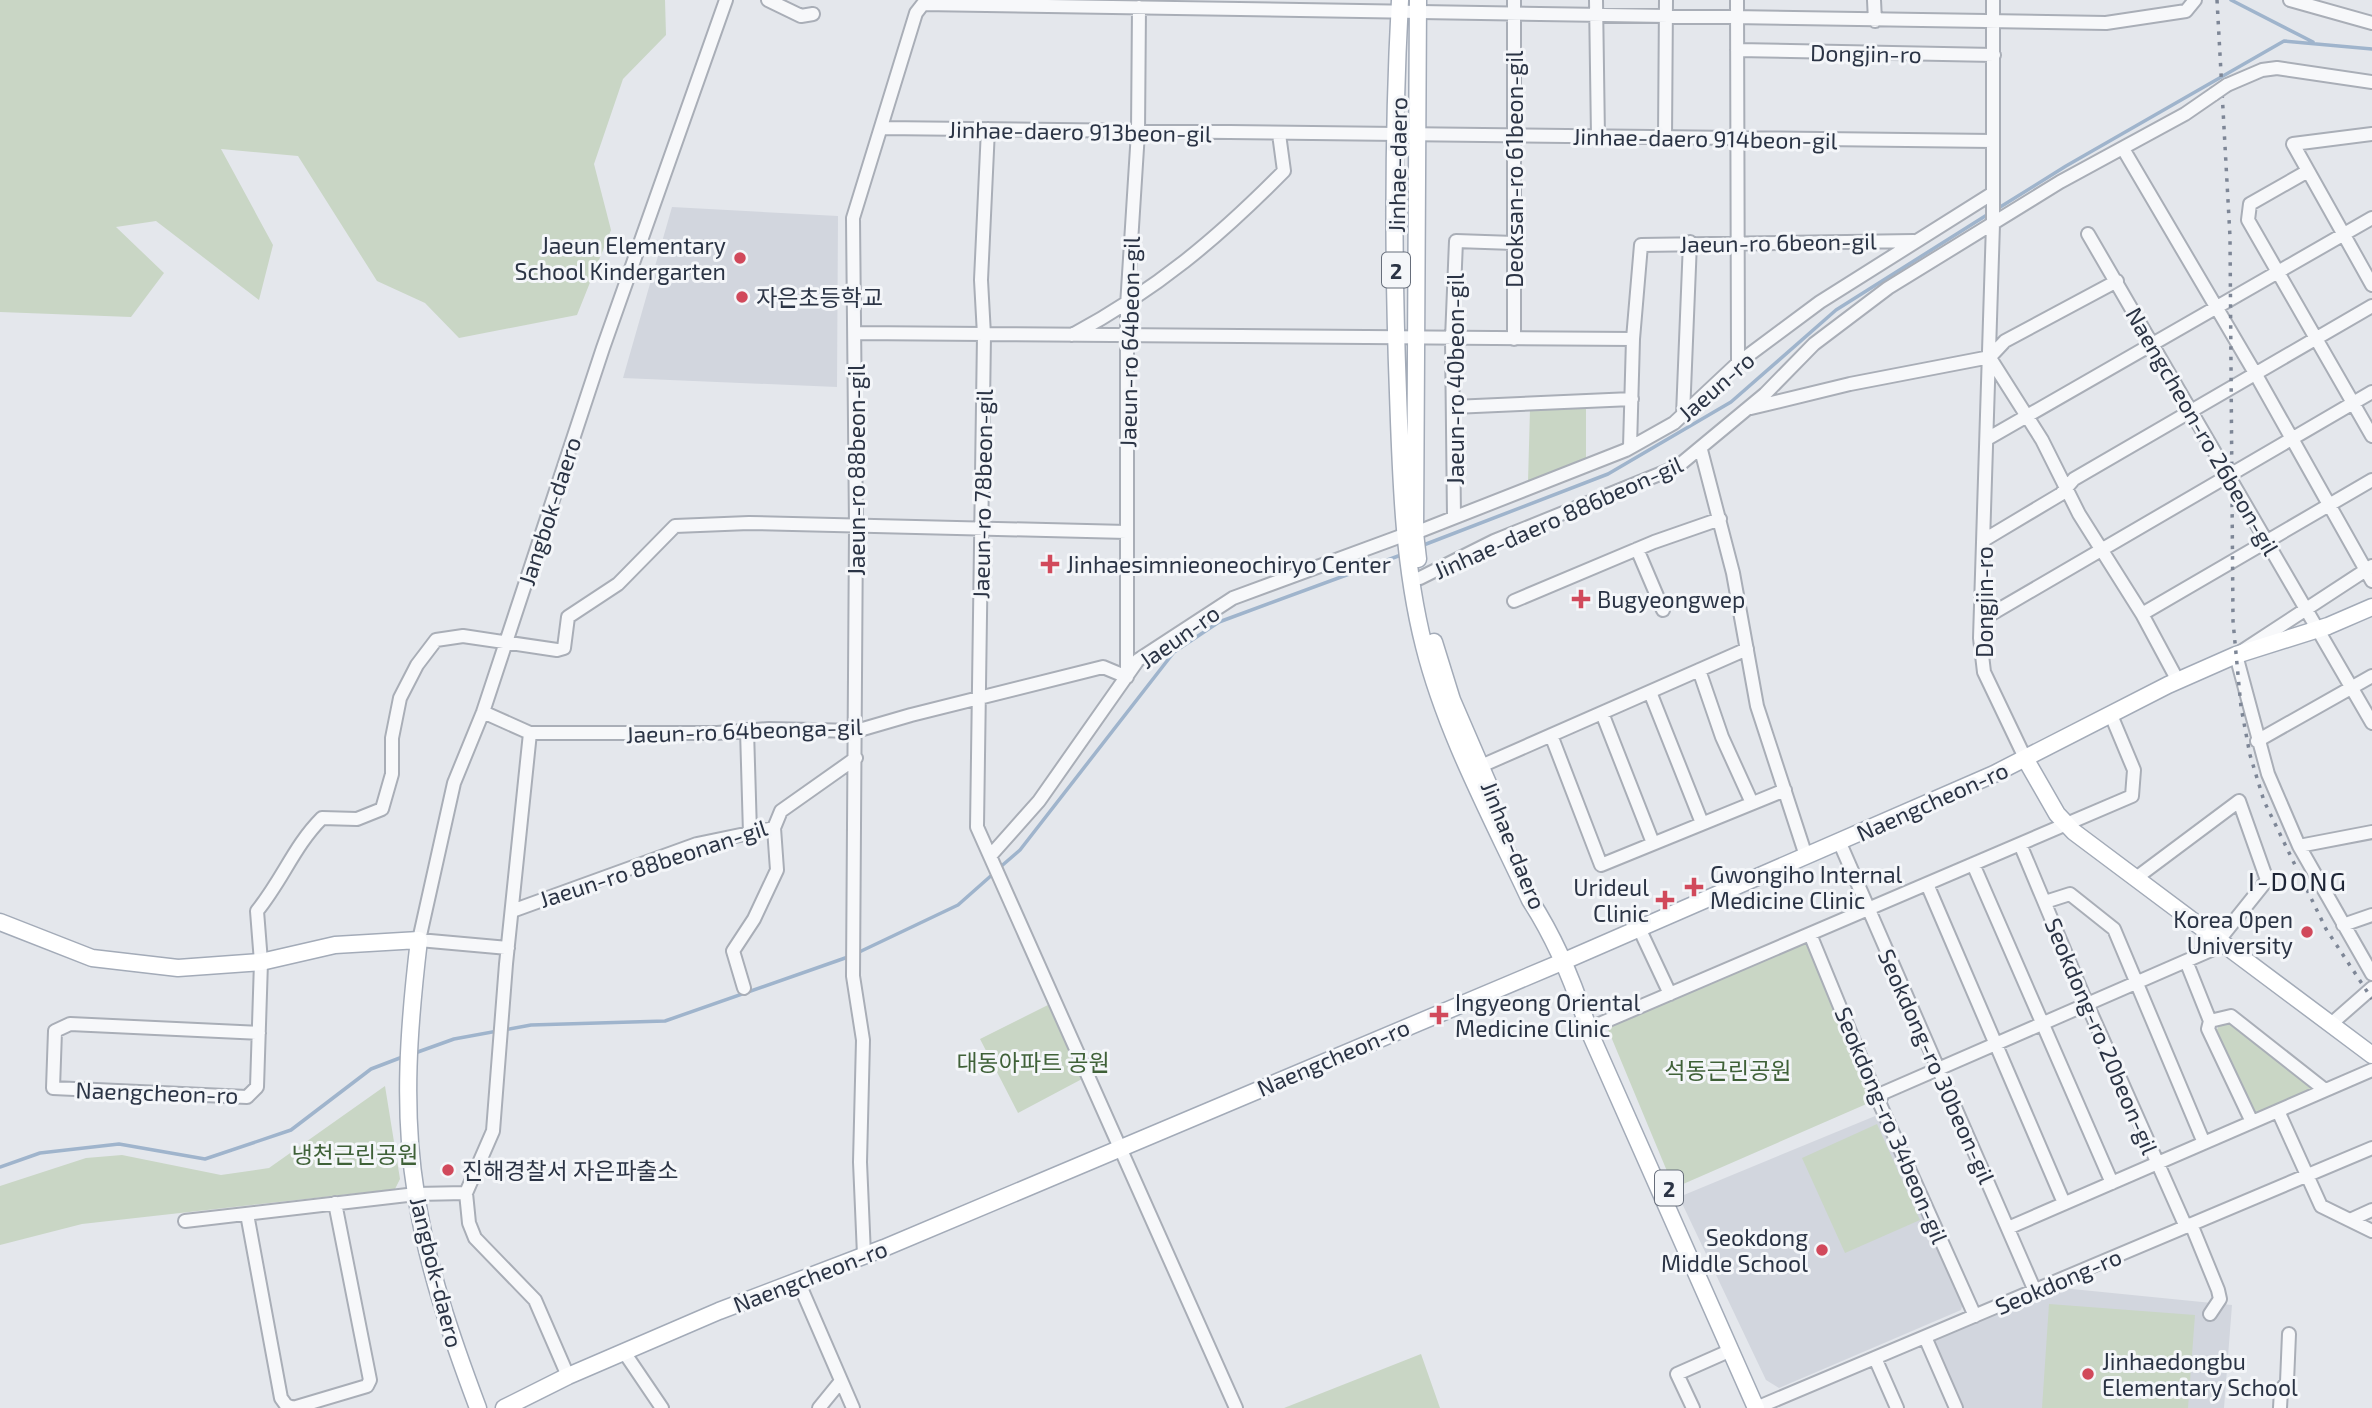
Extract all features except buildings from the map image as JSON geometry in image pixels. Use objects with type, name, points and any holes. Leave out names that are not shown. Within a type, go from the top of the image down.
[{"type":"main road","name":"Jinhae-daero","points":[[1400,5],[1396,135],[1396,338],[1410,536]]},
{"type":"main road","name":"Jinhae-daero","points":[[1410,536],[1417,339],[1418,5]]},
{"type":"main road","name":"2","points":[[1410,536],[1414,563]]},
{"type":"main road","name":"Jinhae-daero","points":[[1414,563],[1434,643],[1452,700],[1538,893],[1545,923]]},
{"type":"main road","name":"Jinhae-daero","points":[[1414,563],[1424,645],[1442,705],[1530,900],[1545,923]]},
{"type":"main road","name":"Naengcheon-ro","points":[[504,1408],[524,1404],[568,1376],[624,1352],[1119,1148],[1562,962],[1806,856],[2026,760],[2178,681],[2236,655],[2318,629],[2372,607]]},
{"type":"main road","name":"Dongjin-ro","points":[[2026,760],[2057,814],[2067,824],[2372,1055]]},
{"type":"main road","points":[[0,922],[92,958],[178,968],[261,962],[335,944],[419,940]]},
{"type":"main road","name":"2","points":[[1545,923],[1579,1000],[1589,1031],[1756,1408]]},
{"type":"main road","name":"Jangbok-daero","points":[[419,940],[409,1031],[407,1091],[416,1194],[449,1333],[478,1408]]},
{"type":"main road","name":"2","points":[[1579,1000],[1597,1025],[1742,1357],[1745,1381]]},
{"type":"street","name":"Jangbok-daero","points":[[419,940],[454,783],[483,712],[603,348],[726,0]]},
{"type":"street","points":[[768,0],[801,16],[813,14]]},
{"type":"street","points":[[1597,0],[1598,137]]},
{"type":"street","points":[[1665,138],[1667,0]]},
{"type":"street","points":[[1737,0],[1738,363]]},
{"type":"street","points":[[1874,0],[1875,21]]},
{"type":"street","points":[[1139,6],[1514,6],[1597,14],[1875,21],[1993,12],[2106,23],[2186,11],[2193,0]]},
{"type":"street","points":[[2290,0],[2372,23]]},
{"type":"street","name":"Jaeun-ro 88beon-gil","points":[[864,1255],[860,1161],[863,1040],[853,963],[856,527],[853,218],[916,13],[923,4],[1139,6]]},
{"type":"street","name":"Jaeun-ro 64beon-gil","points":[[1127,677],[1127,306],[1138,132],[1139,6]]},
{"type":"street","name":"Deoksan-ro 61beon-gil","points":[[1514,6],[1514,339]]},
{"type":"street","name":"Dongjin-ro","points":[[1993,12],[1993,224],[1981,620],[1984,671],[2026,760]]},
{"type":"street","name":"Dongjin-ro","points":[[1737,50],[1994,55]]},
{"type":"street","name":"Jinhae-daero 886beon-gil","points":[[1420,579],[1494,541],[1677,467],[1701,450],[1814,344],[1888,288],[2114,151],[2185,114],[2227,85],[2262,70],[2277,68],[2372,82]]},
{"type":"street","name":"Jinhae-daero 913beon-gil","points":[[882,128],[1416,136]]},
{"type":"street","name":"Jaeun-ro 78beon-gil","points":[[988,130],[981,280],[984,334],[978,827],[1236,1408]]},
{"type":"street","points":[[1071,335],[1127,306],[1227,228],[1284,171],[1279,134]]},
{"type":"street","points":[[2372,134],[2293,144],[2372,285]]},
{"type":"street","name":"Jinhae-daero 914beon-gil","points":[[1416,136],[1993,141]]},
{"type":"street","points":[[2125,152],[2370,572],[2306,608],[2236,655],[2257,741],[2299,846],[2372,974]]},
{"type":"street","points":[[2308,171],[2250,204],[2249,220],[2372,436]]},
{"type":"street","name":"Jaeun-ro","points":[[991,855],[1039,801],[1139,660],[1233,598],[1410,536],[1630,447],[1683,415],[1738,363],[1820,302],[1993,193]]},
{"type":"street","points":[[1987,439],[2372,218]]},
{"type":"street","name":"Naengcheon-ro 26beon-gil","points":[[2088,234],[2372,723]]},
{"type":"street","name":"Jaeun-ro 40beon-gil","points":[[1454,516],[1452,339],[1455,241],[1514,243]]},
{"type":"street","name":"Jaeun-ro 6beon-gil","points":[[1633,339],[1641,245],[1690,242],[1914,241]]},
{"type":"street","points":[[1683,415],[1690,242]]},
{"type":"street","points":[[1745,410],[1850,384],[1990,357],[2005,341],[2117,281]]},
{"type":"street","points":[[1984,540],[2065,489],[2074,479],[2372,306]]},
{"type":"street","points":[[855,333],[1633,339],[1630,447]]},
{"type":"street","points":[[1990,357],[2042,440],[2065,489],[2099,549],[2142,614],[2178,681]]},
{"type":"street","points":[[1981,620],[2372,392]]},
{"type":"street","points":[[1453,407],[1632,399]]},
{"type":"street","points":[[1701,450],[1720,519],[1757,706],[1806,856]]},
{"type":"street","points":[[2142,614],[2372,480]]},
{"type":"street","points":[[1514,601],[1637,549],[1720,519]]},
{"type":"street","points":[[507,641],[557,650],[564,648],[568,617],[618,584],[675,526],[748,523],[1127,533]]},
{"type":"street","points":[[1637,549],[1663,610]]},
{"type":"street","name":"Naengcheon-ro","points":[[259,1033],[70,1024],[55,1031],[53,1088],[247,1097],[257,1087],[259,1033],[261,962],[257,911],[279,884],[302,838],[322,818],[357,819],[382,809],[392,774],[392,738],[400,698],[417,665],[436,640],[463,636],[507,641]]},
{"type":"street","points":[[1481,766],[1747,649]]},
{"type":"street","name":"Jaeun-ro 64beonga-gil","points":[[483,712],[530,733],[747,730],[856,732],[1103,667],[1127,677]]},
{"type":"street","points":[[1699,670],[1721,737],[1752,803]]},
{"type":"street","points":[[2257,741],[2372,676]]},
{"type":"street","points":[[1650,692],[1702,823]]},
{"type":"street","points":[[1602,713],[1653,844]]},
{"type":"street","points":[[1597,1025],[2132,796],[2134,770],[2111,715]]},
{"type":"street","points":[[747,730],[750,833]]},
{"type":"street","points":[[530,733],[498,1054],[493,1131],[466,1193],[469,1223],[475,1238],[536,1300],[568,1376]]},
{"type":"street","points":[[1551,735],[1601,864],[1785,790]]},
{"type":"street","name":"Jaeun-ro 88beonan-gil","points":[[512,911],[698,844],[774,828],[781,811],[856,758]]},
{"type":"street","points":[[1880,1102],[1883,1093],[2135,984],[2222,942],[2267,880],[2239,802],[2136,878]]},
{"type":"street","points":[[744,988],[733,951],[754,919],[777,870],[774,828]]},
{"type":"street","points":[[2299,846],[2372,832]]},
{"type":"street","name":"Seokdong-ro 30beon-gil","points":[[1839,841],[2035,1291]]},
{"type":"street","name":"Seokdong-ro 20beon-gil","points":[[2020,844],[2087,1004],[2158,1163],[2189,1225]]},
{"type":"street","points":[[1973,864],[2040,1025],[2112,1183]]},
{"type":"street","points":[[1927,884],[2064,1203]]},
{"type":"street","points":[[2045,902],[2070,894],[2114,929],[2204,1143]]},
{"type":"street","points":[[2343,925],[2372,915]]},
{"type":"street","points":[[1639,928],[1670,994]]},
{"type":"street","name":"Seokdong-ro 34beon-gil","points":[[1810,934],[1880,1102],[1975,1316]]},
{"type":"street","points":[[419,940],[508,948]]},
{"type":"street","points":[[2186,961],[2210,1021],[2208,1029],[2252,1122]]},
{"type":"street","points":[[2331,1024],[2372,988]]},
{"type":"street","points":[[2210,1021],[2231,1016],[2325,1090]]},
{"type":"street","points":[[2008,1228],[2372,1070]]},
{"type":"street","points":[[2278,1111],[2320,1206],[2372,1231]]},
{"type":"street","name":"Seokdong-ro","points":[[1756,1408],[2372,1148]]},
{"type":"street","points":[[185,1221],[416,1194],[466,1193]]},
{"type":"street","points":[[247,1214],[281,1398],[286,1405],[293,1408],[367,1386],[370,1380],[335,1203]]},
{"type":"street","points":[[2350,1220],[2372,1210]]},
{"type":"street","points":[[2189,1225],[2218,1290],[2220,1299],[2210,1314]]},
{"type":"street","points":[[798,1281],[853,1408]]},
{"type":"street","points":[[2280,1408],[2281,1390],[2287,1382],[2289,1334]]},
{"type":"street","points":[[1925,1337],[1956,1408]]},
{"type":"street","points":[[1693,1408],[1677,1374],[1729,1351]]},
{"type":"street","points":[[624,1352],[662,1408]]},
{"type":"street","points":[[1875,1358],[1897,1408]]},
{"type":"street","points":[[818,1408],[841,1381]]},
{"type":"shaded area","name":"자은초등학교","points":[[672,207],[838,216],[837,387],[623,378]]},
{"type":"shaded area","name":"Seokdong Middle School","points":[[1880,1114],[1963,1303],[1961,1310],[1779,1388],[1766,1380],[1679,1197]]},
{"type":"shaded area","name":"Jinhaedongbu Elementary School","points":[[2062,1288],[2232,1305],[2224,1408],[1964,1408],[1934,1340]]},
{"type":"green space","points":[[0,0],[665,0],[666,35],[623,79],[594,164],[611,230],[577,315],[459,338],[425,303],[377,281],[298,156],[221,149],[273,245],[259,300],[156,221],[116,227],[164,273],[131,317],[0,312]]},
{"type":"green space","points":[[1586,408],[1586,460],[1528,482],[1530,409]]},
{"type":"green space","name":"석동근린공원","points":[[1807,941],[1871,1102],[1674,1188],[1607,1027]]},
{"type":"green space","name":"대동아파트 공원","points":[[1048,1005],[1082,1079],[1018,1113],[980,1039]]},
{"type":"green space","points":[[2228,1020],[2316,1088],[2253,1116],[2215,1033],[2220,1024]]},
{"type":"green space","name":"냉천근린공원","points":[[385,1086],[400,1179],[395,1189],[82,1224],[0,1245],[0,1186],[86,1158],[122,1155],[221,1175],[269,1168]]},
{"type":"green space","points":[[1877,1124],[1920,1220],[1845,1253],[1802,1158]]},
{"type":"green space","points":[[2049,1304],[2195,1315],[2188,1408],[2042,1408]]},
{"type":"green space","points":[[1421,1354],[1440,1408],[1284,1408]]},
{"type":"waterway","points":[[2231,0],[2313,42]]},
{"type":"waterway","points":[[1997,209],[2066,166],[2284,41],[2372,49]]},
{"type":"waterway","points":[[1421,546],[1608,474],[1731,402],[1836,310],[1990,213]]},
{"type":"waterway","points":[[998,869],[1020,850],[1174,652],[1219,622],[1401,555]]},
{"type":"waterway","points":[[855,954],[958,905],[993,874]]},
{"type":"waterway","points":[[415,1053],[454,1039],[531,1025],[665,1021],[848,957]]},
{"type":"waterway","points":[[0,1167],[40,1153],[119,1144],[205,1159],[291,1130],[371,1069],[405,1056]]},
{"type":"railway","points":[[2217,0],[2230,237],[2233,621],[2241,707],[2250,755],[2264,801],[2326,929],[2372,999]]},
{"type":"place","name":"Jaeun Elementary School Kindergarten","points":[[740,258]]},
{"type":"place","name":"자은초등학교","points":[[742,297]]},
{"type":"place","name":"Jinhaesimnieoneochiryo Center","points":[[1050,564]]},
{"type":"place","name":"Bugyeongwep","points":[[1581,599]]},
{"type":"place","name":"Gwongiho Internal Medicine Clinic","points":[[1694,887]]},
{"type":"place","name":"Urideul Clinic","points":[[1665,900]]},
{"type":"place","name":"Korea Open University","points":[[2307,932]]},
{"type":"place","name":"Ingyeong Oriental Medicine Clinic","points":[[1439,1015]]},
{"type":"place","name":"진해경찰서 자은파출소","points":[[448,1170]]},
{"type":"place","name":"Seokdong Middle School","points":[[1822,1250]]},
{"type":"place","name":"Jinhaedongbu Elementary School","points":[[2088,1374]]},
{"type":"district","name":"I-DONG","points":[[2298,880]]}]
